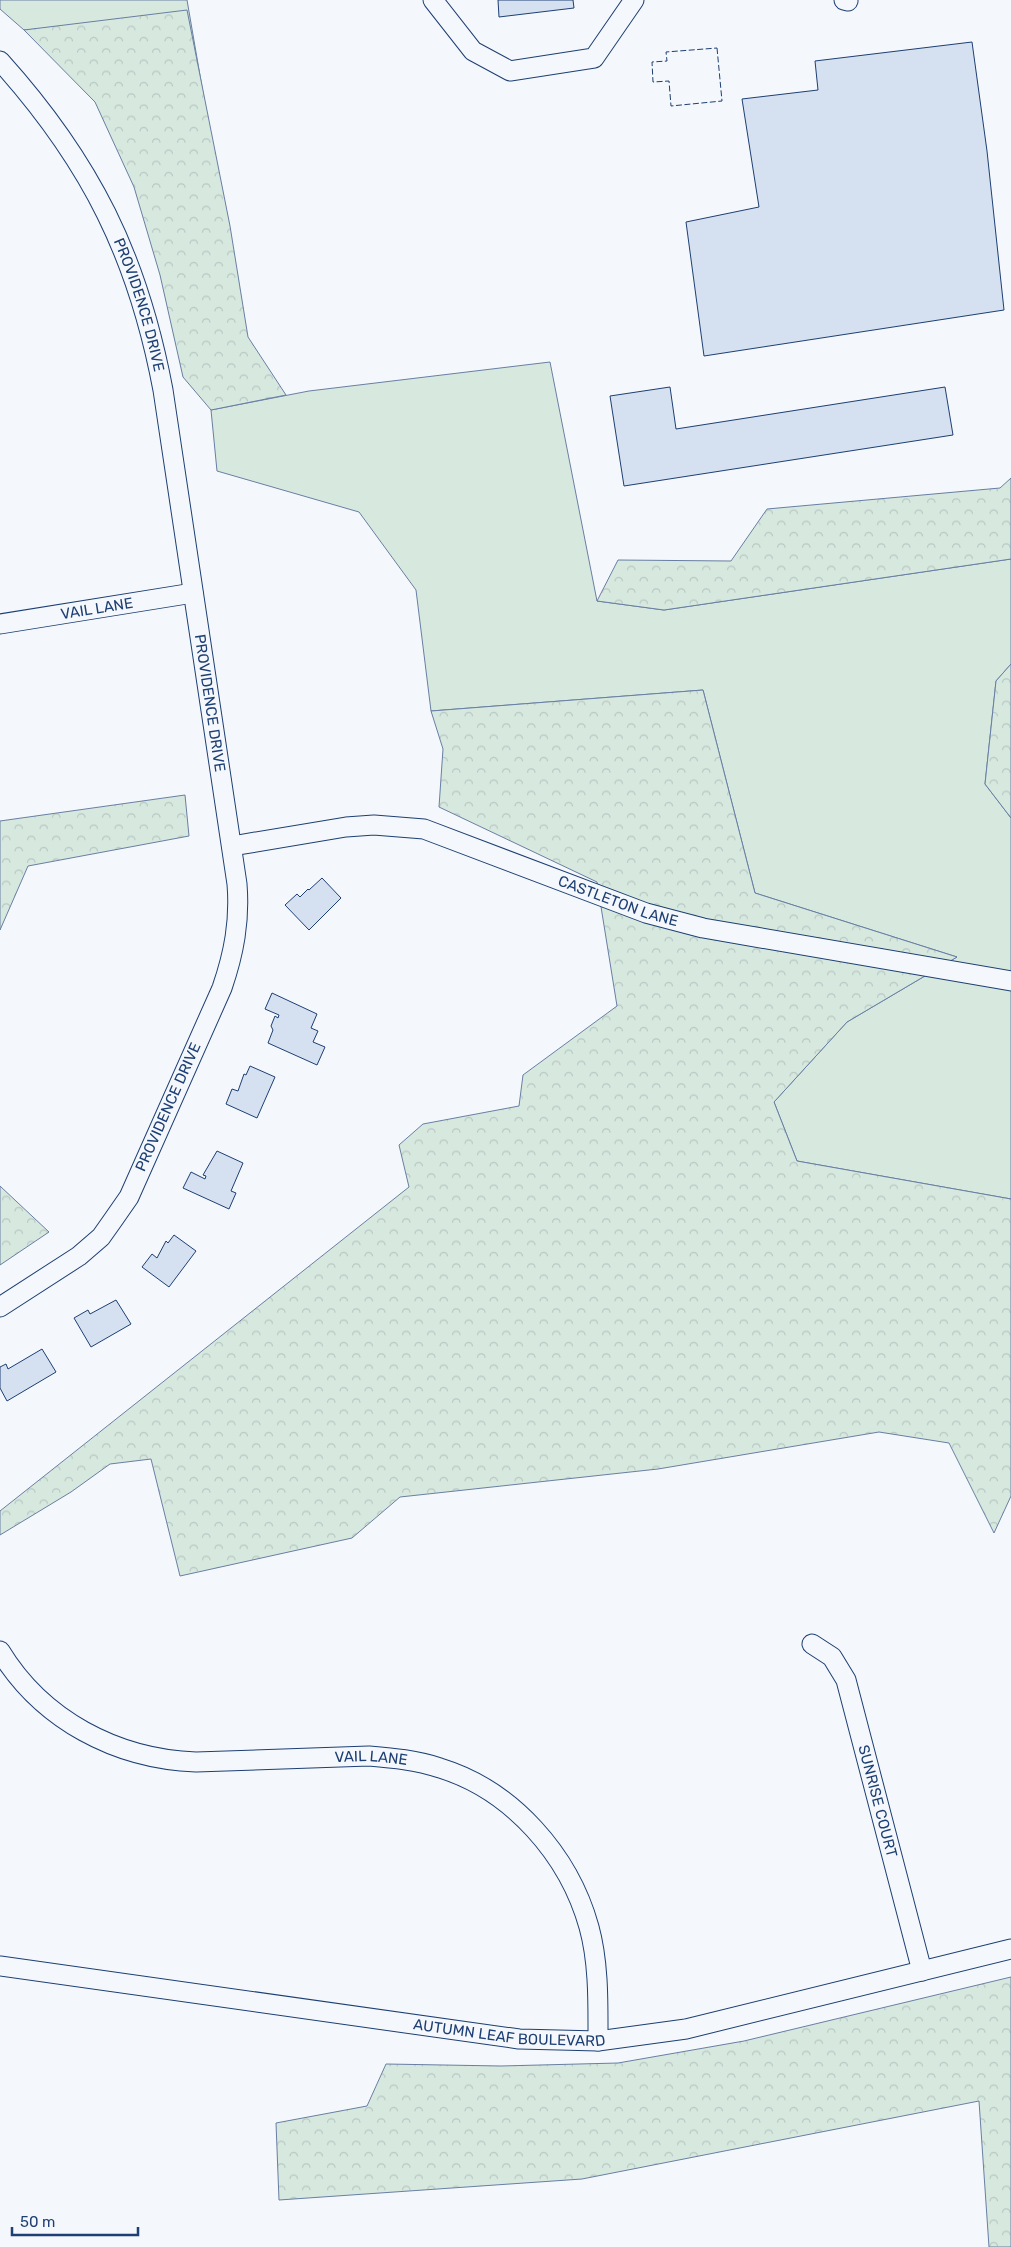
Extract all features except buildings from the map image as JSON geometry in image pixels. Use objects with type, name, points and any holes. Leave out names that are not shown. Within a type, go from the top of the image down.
[{"type":"street","points":[[433,0],[473,51],[510,71],[594,58],[634,0]]},
{"type":"street","name":"PROVIDENCE DRIVE","points":[[0,61],[49,118],[74,154],[112,221],[127,255],[155,344],[232,846],[239,906],[234,953],[222,988],[129,1197],[100,1238],[79,1256],[0,1307]]},
{"type":"street","name":"VAIL LANE","points":[[0,624],[193,593]]},
{"type":"street","name":"CASTLETON LANE","points":[[232,846],[346,827],[374,826],[424,829],[646,913],[703,928],[1011,981]]},
{"type":"street","name":"SUNRISE COURT","points":[[812,1644],[832,1657],[846,1680],[922,1971]]},
{"type":"street","name":"VAIL LANE","points":[[0,1651],[23,1682],[55,1712],[92,1737],[132,1753],[173,1761],[196,1762],[369,1756],[396,1758],[441,1768],[463,1777],[500,1798],[516,1811],[548,1844],[562,1864],[583,1908],[594,1950],[598,2041]]},
{"type":"street","name":"AUTUMN LEAF BOULEVARD","points":[[0,1966],[519,2039],[598,2041],[686,2029],[1011,1949]]},
{"type":"green space","points":[[0,0],[187,0],[208,122],[75,26],[24,30],[0,9]]},
{"type":"green space","points":[[187,10],[230,226],[248,337],[286,395],[211,410],[183,377],[160,275],[134,187],[95,102],[24,30]]},
{"type":"green space","points":[[550,362],[597,601],[664,610],[1011,559],[1011,664],[996,681],[985,784],[1011,818],[1011,1199],[797,1161],[774,1102],[847,1022],[957,957],[755,893],[703,690],[431,711],[416,590],[359,512],[217,471],[211,410],[309,391]]},
{"type":"green space","points":[[1011,478],[1011,559],[664,610],[597,601],[618,560],[731,561],[767,509],[1000,488]]},
{"type":"green space","points":[[1011,664],[1011,818],[985,784],[996,681]]},
{"type":"green space","points":[[703,690],[755,893],[957,957],[847,1022],[774,1102],[797,1161],[1011,1199],[1011,1496],[994,1533],[949,1443],[879,1432],[658,1469],[400,1497],[352,1538],[180,1576],[151,1459],[110,1464],[71,1492],[0,1535],[0,1511],[409,1187],[399,1145],[423,1124],[519,1106],[523,1075],[617,1006],[597,882],[439,807],[443,749],[431,711]]},
{"type":"green space","points":[[185,795],[189,836],[28,866],[0,930],[0,821]]},
{"type":"green space","points":[[0,1186],[49,1232],[0,1265]]},
{"type":"green space","points":[[1011,1977],[1011,2247],[989,2247],[979,2101],[582,2179],[279,2200],[276,2123],[367,2106],[386,2064],[501,2066],[618,2063],[744,2041]]},
{"type":"fence","points":[[717,48],[722,101],[671,106],[669,81],[653,82],[652,62],[667,61],[666,52],[717,48]]}]
